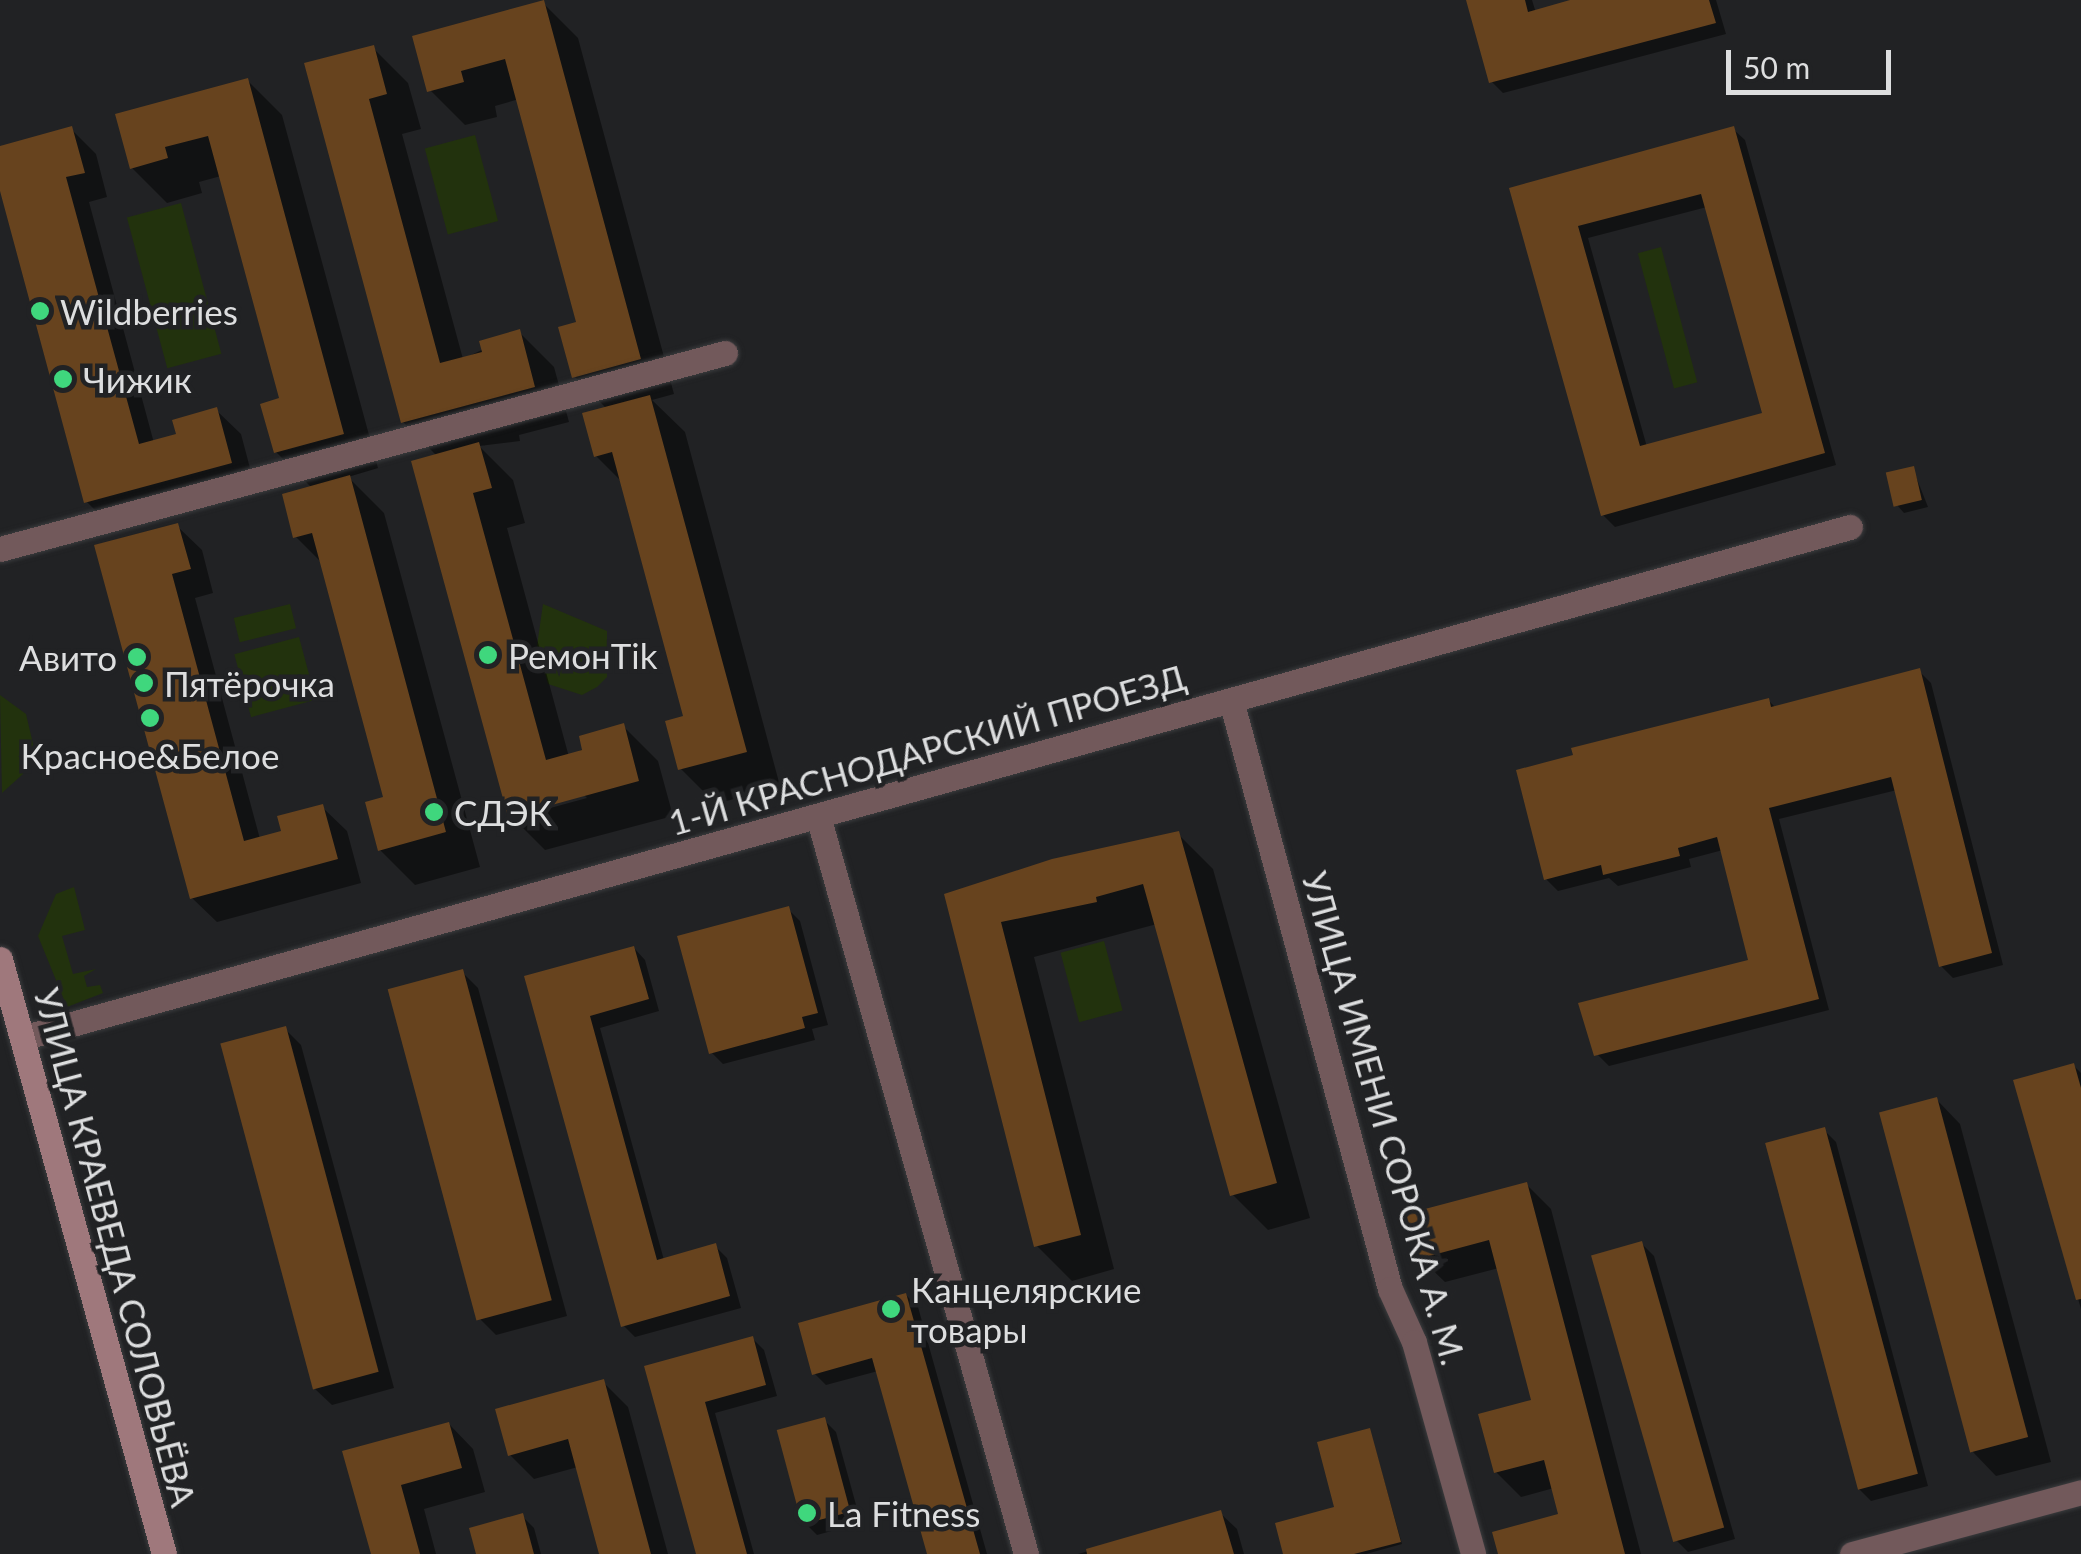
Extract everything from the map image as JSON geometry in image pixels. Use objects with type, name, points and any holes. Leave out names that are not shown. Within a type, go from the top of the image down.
[{"type":"main road","name":"УЛИЦА КРАЕВЕДА СОЛОВЬЁВА","points":[[0,960],[164,1554]]},
{"type":"street","points":[[0,549],[725,354]]},
{"type":"street","name":"1-Й КРАСНОДАРСКИЙ ПРОЕЗД","points":[[22,1038],[1850,528]]},
{"type":"street","name":"УЛИЦА ИМЕНИ СОРОКА А. М.","points":[[1231,700],[1390,1289],[1414,1342],[1473,1554]]},
{"type":"street","points":[[818,816],[1026,1554]]},
{"type":"street","points":[[1852,1554],[2081,1492]]},
{"type":"green space","points":[[475,135],[498,221],[448,234],[425,148]]},
{"type":"green space","points":[[181,203],[221,354],[167,368],[127,217]]},
{"type":"green space","points":[[1661,247],[1697,382],[1674,388],[1638,253]]},
{"type":"green space","points":[[290,604],[296,628],[240,642],[234,618]]},
{"type":"green space","points":[[543,604],[607,631],[607,677],[597,687],[582,695],[548,684],[537,646]]},
{"type":"green space","points":[[299,637],[316,700],[251,717],[234,654]]},
{"type":"green space","points":[[0,695],[26,714],[34,748],[23,774],[2,793]]},
{"type":"green space","points":[[74,887],[85,930],[62,936],[73,974],[96,969],[84,976],[87,987],[100,985],[103,993],[67,1007],[38,936],[56,894]]},
{"type":"green space","points":[[1104,941],[1123,1011],[1079,1022],[1061,953]]},
{"type":"building","points":[[544,0],[641,359],[572,378],[558,327],[576,322],[505,59],[461,71],[464,82],[427,92],[412,36]]},
{"type":"building","points":[[1466,0],[1525,0],[1528,12],[1570,0],[1709,0],[1716,23],[1489,83]]},
{"type":"building","points":[[374,45],[387,94],[369,99],[440,363],[482,352],[479,341],[520,329],[535,387],[401,423],[304,63]]},
{"type":"building","points":[[248,78],[344,434],[274,453],[260,404],[279,398],[208,136],[165,147],[168,158],[130,169],[115,114]]},
{"type":"building","points":[[72,126],[85,173],[66,177],[139,444],[176,434],[172,420],[217,407],[232,463],[84,503],[0,191],[0,146]]},
{"type":"building","points":[[1734,126],[1825,453],[1601,516],[1509,188]],"holes":[[[1701,194],[1762,413],[1640,446],[1578,226]]]},
{"type":"building","points":[[650,395],[747,752],[678,770],[665,721],[683,716],[612,452],[594,457],[582,413]]},
{"type":"building","points":[[479,442],[492,488],[473,493],[546,760],[582,750],[579,736],[624,723],[639,781],[508,817],[411,461]]},
{"type":"building","points":[[1914,466],[1922,500],[1894,507],[1886,473]]},
{"type":"building","points":[[350,475],[446,832],[378,851],[365,802],[383,797],[312,533],[293,538],[282,494]]},
{"type":"building","points":[[178,523],[191,569],[172,574],[244,841],[281,831],[277,816],[323,804],[338,859],[190,899],[94,545]]},
{"type":"building","points":[[1920,668],[1992,953],[1939,967],[1891,777],[1769,808],[1819,999],[1594,1056],[1578,1003],[1748,960],[1717,837],[1678,848],[1680,856],[1603,875],[1601,865],[1544,880],[1516,770],[1573,755],[1571,748],[1769,698],[1771,707]]},
{"type":"building","points":[[1179,831],[1277,1183],[1230,1196],[1143,884],[1096,897],[1097,902],[1001,922],[1081,1235],[1034,1247],[944,894],[1052,859]]},
{"type":"building","points":[[789,906],[818,1013],[802,1017],[805,1028],[709,1054],[677,936]]},
{"type":"building","points":[[634,946],[649,999],[590,1016],[657,1260],[716,1243],[730,1296],[621,1327],[524,976]]},
{"type":"building","points":[[463,969],[552,1300],[476,1321],[388,989]]},
{"type":"building","points":[[286,1026],[379,1372],[313,1389],[220,1044]]},
{"type":"building","points":[[2074,1063],[2081,1088],[2081,1299],[2076,1300],[2013,1080]]},
{"type":"building","points":[[1937,1097],[2028,1437],[1970,1453],[1879,1113]]},
{"type":"building","points":[[1825,1127],[1918,1474],[1858,1490],[1765,1143]]},
{"type":"building","points":[[1527,1182],[1625,1554],[1498,1554],[1492,1532],[1558,1514],[1544,1460],[1494,1473],[1478,1414],[1531,1400],[1489,1240],[1418,1259],[1406,1214]]},
{"type":"building","points":[[1642,1241],[1724,1527],[1673,1542],[1591,1256]]},
{"type":"building","points":[[906,1293],[980,1554],[927,1554],[872,1358],[812,1375],[798,1323]]},
{"type":"building","points":[[753,1336],[766,1385],[705,1402],[747,1554],[696,1554],[644,1366]]},
{"type":"building","points":[[604,1379],[651,1554],[599,1554],[568,1439],[508,1456],[495,1409]]},
{"type":"building","points":[[825,1417],[850,1512],[802,1525],[777,1430]]},
{"type":"building","points":[[449,1422],[462,1468],[401,1485],[420,1554],[371,1554],[342,1451]]},
{"type":"building","points":[[1370,1428],[1401,1542],[1354,1554],[1283,1554],[1275,1523],[1334,1507],[1317,1442]]},
{"type":"building","points":[[1221,1510],[1234,1554],[1087,1554],[1086,1549]]},
{"type":"building","points":[[523,1513],[534,1554],[476,1554],[469,1528]]},
{"type":"place","name":"Wildberries","points":[[40,311]]},
{"type":"place","name":"Чижик","points":[[63,379]]},
{"type":"place","name":"РемонTik","points":[[488,655]]},
{"type":"place","name":"Авито","points":[[137,657]]},
{"type":"place","name":"Пятёрочка","points":[[144,683]]},
{"type":"place","name":"Красное&Белое","points":[[150,718]]},
{"type":"place","name":"СДЭК","points":[[434,812]]},
{"type":"place","name":"Канцелярские товары","points":[[891,1309]]},
{"type":"place","name":"La Fitness","points":[[807,1513]]}]
